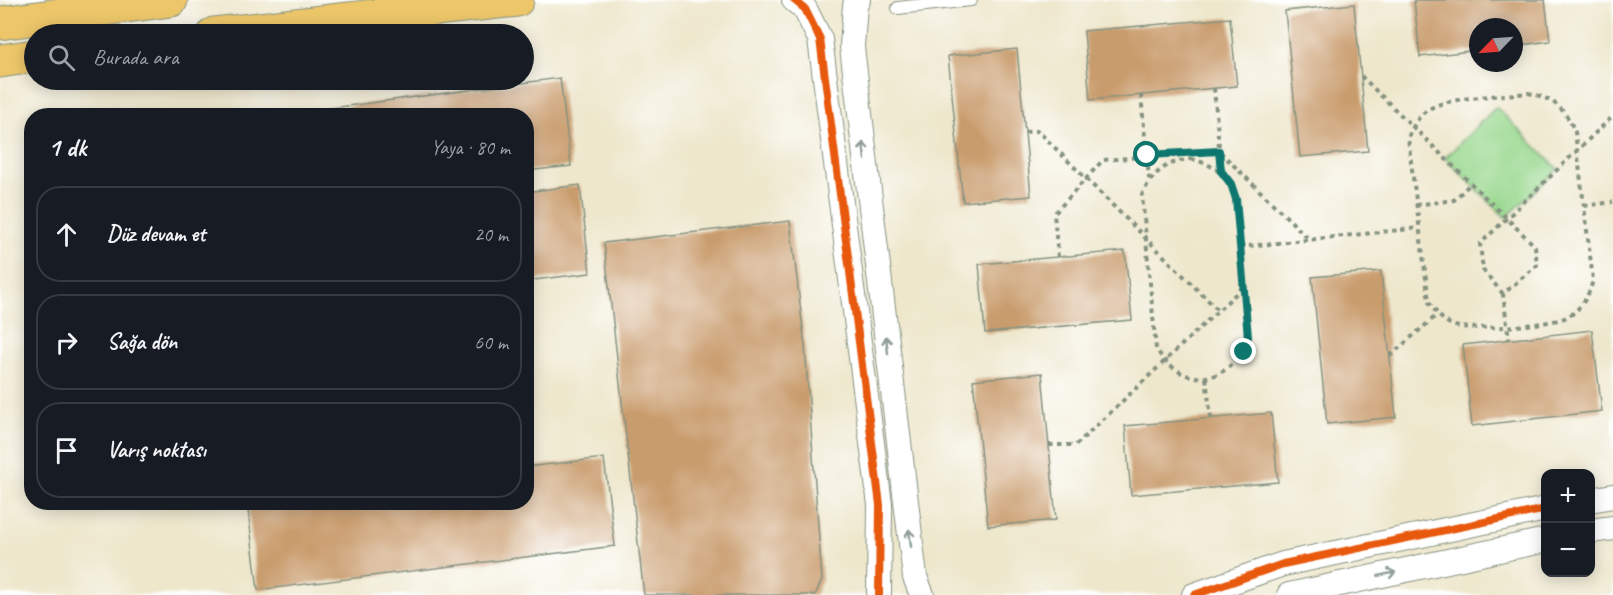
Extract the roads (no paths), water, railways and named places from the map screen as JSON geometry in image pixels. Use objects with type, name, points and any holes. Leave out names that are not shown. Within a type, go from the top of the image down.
[{"type":"main road","points":[[0,23],[171,0]]},
{"type":"main road","points":[[303,24],[517,0]]},
{"type":"main road","points":[[0,61],[24,57]]},
{"type":"street","points":[[794,0],[805,9],[820,39],[880,505],[879,595]]},
{"type":"street","points":[[858,0],[855,5],[852,47],[915,577],[922,595]]},
{"type":"street","points":[[1595,499],[1613,496]]},
{"type":"street","points":[[1194,595],[1283,564],[1541,510]]},
{"type":"street","points":[[1595,530],[1613,528]]},
{"type":"street","points":[[1289,595],[1541,541]]},
{"type":"lane","points":[[898,9],[971,0]]}]
